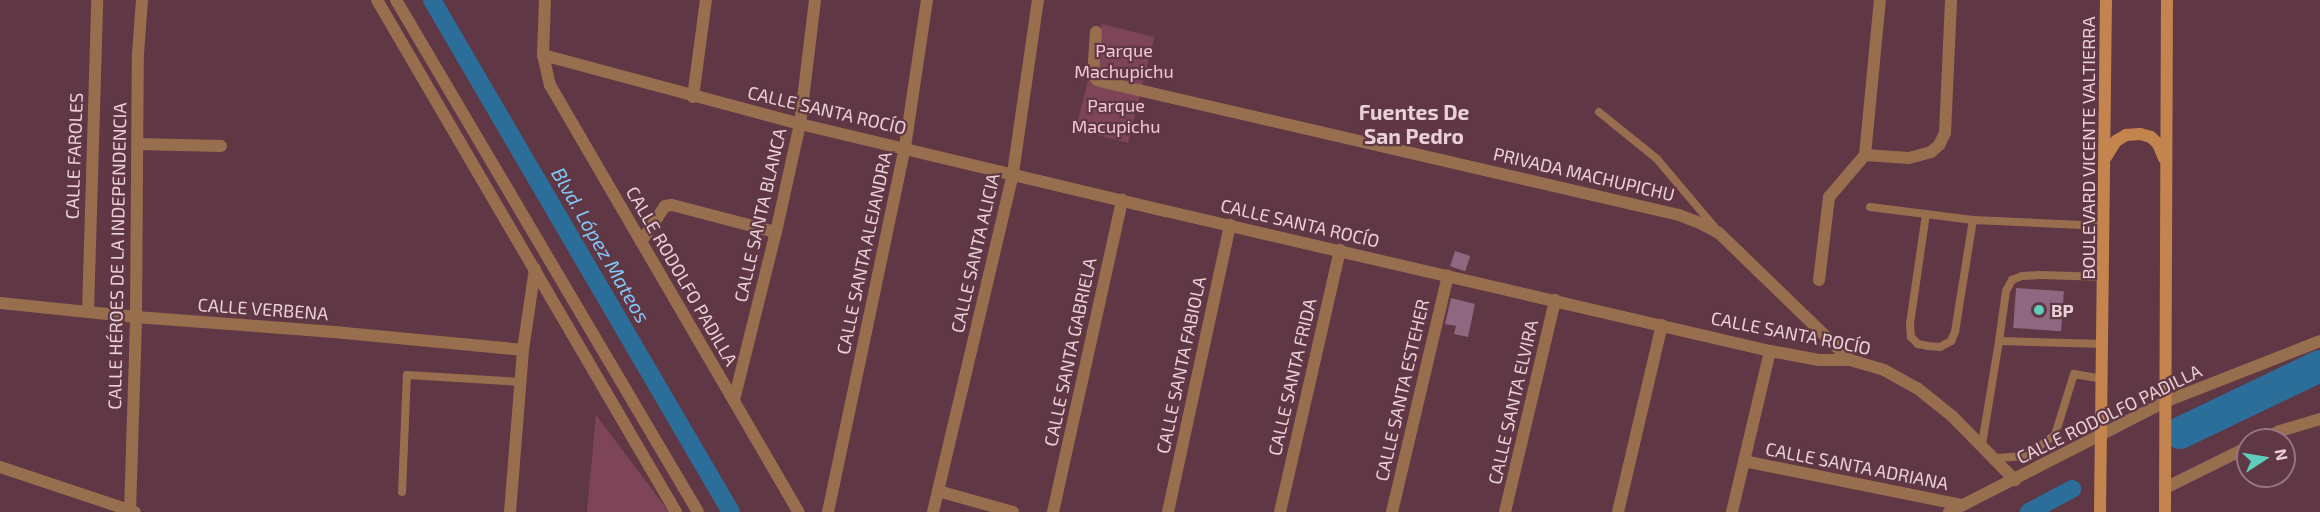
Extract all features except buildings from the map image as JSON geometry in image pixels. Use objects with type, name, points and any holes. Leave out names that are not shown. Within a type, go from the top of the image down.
[{"type":"main road","name":"BOULEVARD VICENTE VALTIERRA","points":[[2100,512],[2105,277],[2106,0]]},
{"type":"main road","points":[[2165,512],[2167,0]]},
{"type":"main road","points":[[2105,158],[2116,141],[2126,135],[2140,134],[2151,137],[2158,144],[2167,165]]},
{"type":"street","name":"CALLE FAROLES","points":[[87,312],[97,0]]},
{"type":"street","name":"CALLE HÉROES DE LA INDEPENDENCIA","points":[[132,511],[138,54],[142,0]]},
{"type":"street","points":[[377,0],[676,512]]},
{"type":"street","points":[[396,0],[458,101],[539,245],[698,512]]},
{"type":"street","name":"CALLE RODOLFO PADILLA","points":[[545,0],[543,55],[550,85],[799,512]]},
{"type":"street","points":[[693,97],[706,0]]},
{"type":"street","name":"CALLE SANTA BLANCA","points":[[734,400],[800,124],[815,0]]},
{"type":"street","name":"CALLE SANTA ALEJANDRA","points":[[828,512],[905,147],[927,0]]},
{"type":"street","name":"CALLE SANTA ALICIA","points":[[933,512],[1013,173],[1038,0]]},
{"type":"street","points":[[1819,280],[1829,197],[1864,154],[1880,0]]},
{"type":"street","points":[[1864,154],[1909,158],[1931,152],[1939,146],[1945,133],[1951,0]]},
{"type":"street","name":"PRIVADA MACHUPICHU","points":[[1096,32],[1093,75],[1097,80],[1679,215],[1719,233],[1850,360]]},
{"type":"street","name":"CALLE SANTA ROCÍO","points":[[543,55],[800,124],[1122,200],[1770,351],[1819,360],[1850,360],[1884,370],[1917,388],[1982,444],[2015,480]]},
{"type":"street","points":[[138,144],[221,146]]},
{"type":"street","name":"CALLE SANTA GABRIELA","points":[[1053,512],[1122,200]]},
{"type":"street","points":[[641,242],[664,206],[672,205],[776,232]]},
{"type":"street","name":"CALLE SANTA FABIOLA","points":[[1168,512],[1230,225]]},
{"type":"street","points":[[510,512],[523,350],[539,245]]},
{"type":"street","name":"CALLE SANTA FRIDA","points":[[1280,512],[1340,250]]},
{"type":"street","name":"CALLE SANTA ESTEHER","points":[[1392,512],[1448,276]]},
{"type":"street","name":"CALLE SANTA ELVIRA","points":[[1505,512],[1555,300]]},
{"type":"street","name":"CALLE VERBENA","points":[[0,303],[523,350]]},
{"type":"street","points":[[1618,512],[1662,325]]},
{"type":"street","name":"CALLE RODOLFO PADILLA","points":[[1948,512],[2167,401],[2320,341]]},
{"type":"street","points":[[1732,512],[1770,351]]},
{"type":"street","points":[[2290,428],[2320,419]]},
{"type":"street","points":[[2165,488],[2236,453]]},
{"type":"street","name":"CALLE SANTA ADRIANA","points":[[1744,461],[1963,505]]},
{"type":"street","points":[[0,467],[132,511]]},
{"type":"street","points":[[938,491],[1013,512]]},
{"type":"lane","points":[[1599,112],[1657,159],[1719,233]]},
{"type":"lane","points":[[1870,207],[1973,220],[2105,226]]},
{"type":"lane","points":[[1926,214],[1910,324],[1911,337],[1918,344],[1928,346],[1940,347],[1951,341],[1955,332],[1959,320],[1973,220]]},
{"type":"lane","points":[[1982,444],[2006,291],[2012,280],[2022,276],[2040,275],[2105,277]]},
{"type":"lane","points":[[1999,341],[2104,344]]},
{"type":"lane","points":[[1996,458],[2026,456],[2055,435],[2074,374],[2103,380]]},
{"type":"lane","points":[[402,492],[407,375],[520,382]]},
{"type":"green space","points":[[1102,24],[1154,37],[1128,143],[1076,130]]},
{"type":"green space","points":[[596,415],[669,512],[587,512]]},
{"type":"waterway","name":"Blvd. López Mateos","points":[[432,0],[731,512]]},
{"type":"waterway","points":[[2180,433],[2320,366]]},
{"type":"waterway","points":[[2029,512],[2072,489]]},
{"type":"place","name":"BP","points":[[2039,310]]},
{"type":"district","name":"Fuentes De San Pedro","points":[[1414,124]]},
{"type":"park label","name":"Parque Machupichu","points":[[1124,61]]},
{"type":"park label","name":"Parque Macupichu","points":[[1116,116]]}]
